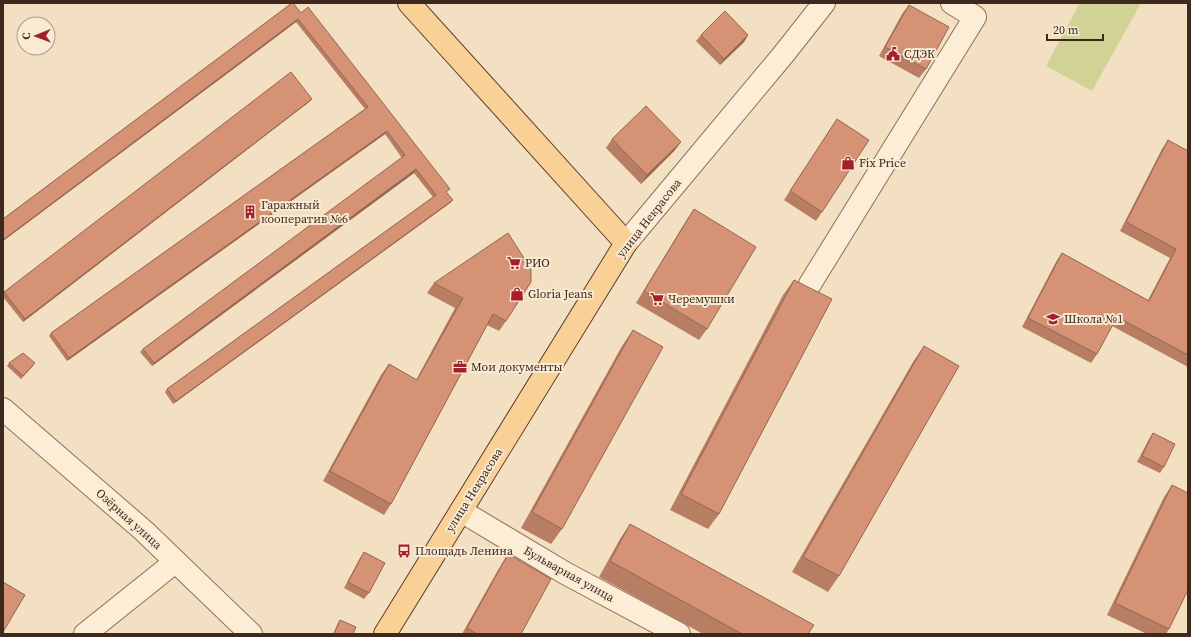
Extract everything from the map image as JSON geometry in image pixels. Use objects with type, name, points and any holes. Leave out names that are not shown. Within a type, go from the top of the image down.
[{"type":"main road","points":[[409,3],[626,242]]},
{"type":"main road","name":"улица Некрасова","points":[[385,634],[626,242]]},
{"type":"street","name":"улица Некрасова","points":[[626,242],[783,55],[824,3]]},
{"type":"street","points":[[810,284],[978,10],[952,3]]},
{"type":"street","name":"Озёрная улица","points":[[3,409],[144,531],[250,634]]},
{"type":"street","name":"Бульварная улица","points":[[461,511],[565,573],[679,634]]},
{"type":"street","points":[[85,634],[175,562]]},
{"type":"green space","points":[[1080,3],[1141,3],[1092,91],[1046,66]]},
{"type":"building","name":"Гаражный кооператив №6","points":[[292,3],[301,13],[308,7],[450,189],[446,192],[453,200],[176,401],[167,389],[436,195],[416,169],[154,363],[143,349],[405,155],[387,131],[69,358],[51,333],[368,107],[298,19],[3,240],[3,219]]},
{"type":"building","points":[[909,5],[949,27],[926,69],[885,47]]},
{"type":"building","points":[[725,11],[748,35],[724,59],[701,35]]},
{"type":"building","points":[[291,72],[312,99],[25,319],[4,292]]},
{"type":"building","points":[[646,106],[681,142],[647,175],[612,139]]},
{"type":"building","points":[[837,119],[869,140],[822,212],[790,191]]},
{"type":"building","points":[[1168,140],[1188,151],[1188,355],[1117,317],[1097,354],[1028,318],[1062,253],[1149,301],[1176,249],[1126,222]]},
{"type":"building","points":[[694,209],[756,247],[707,329],[644,291]]},
{"type":"building","points":[[508,233],[531,269],[531,282],[506,321],[493,314],[391,504],[330,471],[389,364],[417,380],[463,298],[434,283]]},
{"type":"building","points":[[794,280],[832,299],[719,514],[681,494]]},
{"type":"building","points":[[633,330],[663,347],[562,529],[532,512]]},
{"type":"building","points":[[924,346],[959,366],[839,576],[803,557]]},
{"type":"building","points":[[23,353],[35,363],[23,376],[9,363]]},
{"type":"building","points":[[1153,433],[1175,444],[1164,467],[1142,456]]},
{"type":"building","points":[[1172,485],[1188,493],[1188,590],[1169,629],[1115,603]]},
{"type":"building","points":[[630,524],[814,625],[808,634],[742,634],[610,561]]},
{"type":"building","points":[[364,552],[385,563],[369,593],[348,582]]},
{"type":"building","points":[[508,554],[551,579],[521,634],[477,634],[467,628]]},
{"type":"building","points":[[3,582],[25,595],[3,632]]},
{"type":"building","points":[[340,620],[356,627],[353,634],[334,634]]},
{"type":"place","name":"СДЭК","points":[[893,54]]},
{"type":"place","name":"Fix Price","points":[[848,163]]},
{"type":"place","name":"Гаражный кооператив №6","points":[[250,212]]},
{"type":"place","name":"РИО","points":[[514,263]]},
{"type":"place","name":"Gloria Jeans","points":[[517,294]]},
{"type":"place","name":"Черемушки","points":[[657,299]]},
{"type":"place","name":"Школа №1","points":[[1053,319]]},
{"type":"place","name":"Мои документы","points":[[460,367]]},
{"type":"place","name":"Площадь Ленина","points":[[404,551]]}]
